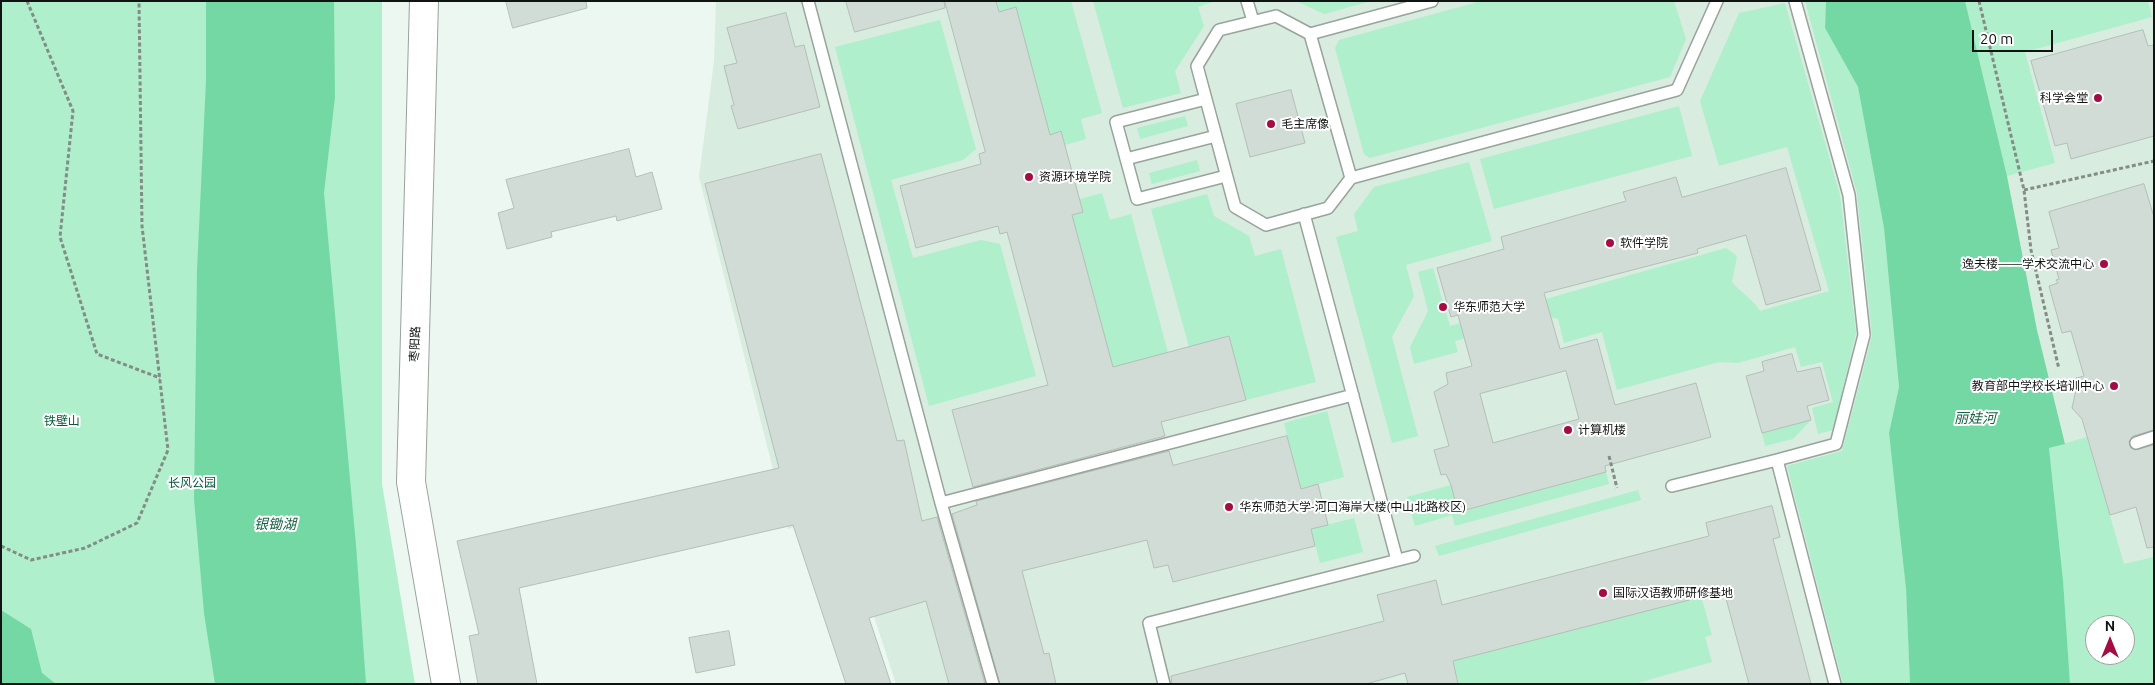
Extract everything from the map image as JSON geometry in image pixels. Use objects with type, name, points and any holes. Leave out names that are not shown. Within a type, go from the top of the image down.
[{"type":"street","name":"枣阳路","points":[[424,1],[412,482],[446,684]]},
{"type":"lane","points":[[808,1],[942,503],[993,684]]},
{"type":"lane","points":[[1248,1],[1253,21]]},
{"type":"lane","points":[[1432,1],[1310,34],[1276,16],[1219,30],[1197,66],[1235,207],[1266,225],[1328,208],[1351,178],[1677,90],[1717,1]]},
{"type":"lane","points":[[1672,486],[1836,444],[1864,335],[1849,194],[1795,1]]},
{"type":"lane","points":[[1310,34],[1351,178]]},
{"type":"lane","points":[[1206,99],[1116,122],[1137,199],[1226,176]]},
{"type":"lane","points":[[1126,159],[1216,136]]},
{"type":"lane","points":[[1304,214],[1397,560]]},
{"type":"lane","points":[[942,503],[1353,395]]},
{"type":"lane","points":[[2136,443],[2154,437]]},
{"type":"lane","points":[[1777,460],[1835,684]]},
{"type":"lane","points":[[1164,684],[1149,622],[1414,556]]},
{"type":"path","points":[[27,1],[74,111],[60,237],[97,354],[160,378]]},
{"type":"path","points":[[1,546],[31,560],[86,548],[137,523],[168,450],[142,226],[139,1]]},
{"type":"path","points":[[1979,1],[2024,190],[2030,250],[2059,369]]},
{"type":"path","points":[[2024,190],[2154,161]]},
{"type":"path","points":[[1608,456],[1618,488]]},
{"type":"shaded area","name":"华东师范大学","points":[[716,1],[2154,1],[2154,684],[896,684],[840,512],[788,529],[699,177],[714,61]]},
{"type":"green space","name":"长风公园","points":[[1,1],[382,1],[382,484],[415,684],[1,684]]},
{"type":"green space","points":[[997,1],[1071,1],[1102,113],[1081,119],[1086,139],[1065,145],[1061,132],[1050,135],[1016,7],[999,12]]},
{"type":"green space","points":[[1093,1],[1216,1],[1198,7],[1204,26],[1175,71],[1181,93],[1123,108]]},
{"type":"green space","points":[[1296,1],[1372,1],[1324,14]]},
{"type":"green space","points":[[1481,1],[1674,1],[1686,39],[1670,77],[1370,158],[1364,154],[1335,48],[1339,40]]},
{"type":"green space","points":[[1805,1],[1826,1],[1825,28],[1858,87],[1884,228],[1899,387],[1889,433],[1906,589],[1910,684],[1843,684],[1787,466],[1842,451],[1872,336],[1857,193]]},
{"type":"green space","points":[[1965,1],[2148,1],[2152,17],[2025,52],[2055,163],[2007,176]]},
{"type":"green space","points":[[1785,3],[1840,195],[1856,333],[1833,430],[1818,434],[1812,408],[1833,402],[1822,362],[1801,367],[1795,347],[1738,363],[1719,362],[1617,390],[1602,332],[1564,343],[1558,319],[1546,316],[1455,341],[1458,352],[1414,364],[1410,347],[1428,311],[1418,272],[1433,268],[1450,326],[1726,248],[1737,256],[1732,282],[1760,311],[1829,291],[1787,147],[1719,166],[1700,101],[1739,13]]},
{"type":"green space","points":[[940,20],[976,149],[963,160],[891,180],[913,258],[981,240],[1000,244],[1036,376],[929,406],[835,47]]},
{"type":"green space","points":[[1679,106],[1692,156],[1494,209],[1480,159]]},
{"type":"green space","points":[[1185,116],[1188,126],[1140,139],[1137,128]]},
{"type":"green space","points":[[1197,160],[1200,171],[1152,184],[1149,173]]},
{"type":"green space","points":[[1469,162],[1492,241],[1406,265],[1414,296],[1392,337],[1418,436],[1392,443],[1336,237],[1358,231],[1354,214],[1374,187]]},
{"type":"green space","points":[[1102,193],[1110,220],[1131,214],[1168,353],[1099,371],[1105,337],[1072,215],[1083,212],[1080,199]]},
{"type":"green space","points":[[1207,194],[1214,216],[1249,236],[1255,256],[1281,249],[1316,382],[1246,400],[1189,347],[1151,209]]},
{"type":"green space","points":[[1327,411],[1344,477],[1301,489],[1284,423]]},
{"type":"green space","points":[[1811,420],[1793,439],[1765,446],[1762,433]]},
{"type":"green space","points":[[2087,437],[2124,564],[2154,557],[2154,684],[2070,684],[2063,580],[2049,448]]},
{"type":"green space","points":[[1606,472],[1609,484],[1455,526],[1452,515],[1415,526],[1407,497],[1451,485],[1459,512]]},
{"type":"green space","points":[[1638,490],[1641,500],[1439,556],[1435,546]]},
{"type":"green space","points":[[1354,518],[1363,552],[1320,563],[1311,529]]},
{"type":"green space","points":[[1701,596],[1712,635],[1705,637],[1712,662],[1634,684],[1459,684],[1453,661]]},
{"type":"water","name":"银锄湖","points":[[206,1],[334,1],[335,97],[324,193],[356,545],[366,684],[215,684],[204,613],[194,499],[197,270],[206,80]]},
{"type":"water","name":"丽娃河","points":[[1826,1],[1965,1],[2007,176],[2037,330],[2065,444],[2049,448],[2063,580],[2070,684],[1910,684],[1906,589],[1889,433],[1899,387],[1884,228],[1858,87],[1825,28]]},
{"type":"water","points":[[1,610],[31,629],[42,673],[56,684],[1,684]]},
{"type":"building","points":[[506,1],[586,1],[587,8],[513,28]]},
{"type":"building","points":[[846,1],[944,1],[945,8],[855,32]]},
{"type":"building","points":[[945,1],[996,1],[999,12],[1016,7],[1050,135],[1061,131],[1083,212],[1072,215],[1113,367],[1229,336],[1246,400],[1161,422],[1165,436],[973,487],[952,410],[1048,385],[1007,232],[1000,234],[998,226],[916,248],[900,186],[981,164],[979,154],[985,152]]},
{"type":"building","points":[[786,13],[795,47],[804,45],[820,107],[738,129],[731,106],[734,105],[724,66],[737,63],[727,28]]},
{"type":"building","name":"科学会堂","points":[[2143,30],[2148,46],[2154,45],[2154,136],[2071,159],[2067,143],[2055,146],[2031,61]]},
{"type":"building","points":[[1291,90],[1305,143],[1250,157],[1236,104]]},
{"type":"building","points":[[629,149],[636,177],[652,172],[662,209],[617,221],[616,216],[551,232],[552,237],[507,249],[498,213],[514,208],[506,180]]},
{"type":"building","points":[[821,154],[897,441],[904,440],[922,521],[937,517],[985,684],[949,684],[926,601],[869,618],[891,684],[846,684],[793,525],[519,588],[537,684],[478,684],[469,636],[479,634],[457,541],[779,468],[705,184]]},
{"type":"building","points":[[1786,168],[1821,290],[1766,305],[1746,235],[1697,249],[1698,253],[1544,293],[1560,349],[1597,339],[1615,405],[1696,383],[1711,437],[1605,466],[1606,472],[1458,512],[1451,485],[1446,474],[1441,475],[1434,450],[1449,446],[1434,392],[1448,384],[1446,373],[1472,366],[1458,315],[1451,317],[1437,268],[1504,249],[1501,237],[1626,201],[1623,192],[1676,177],[1682,197]],"holes":[[[1566,371],[1579,419],[1493,443],[1480,394]]]},
{"type":"building","points":[[2144,184],[2154,217],[2154,430],[2133,436],[2129,442],[2131,448],[2135,450],[2154,445],[2154,547],[2147,548],[2136,507],[2110,515],[2082,419],[2072,408],[2076,390],[2073,379],[2084,376],[2071,331],[2062,333],[2049,286],[2058,283],[2056,280],[2059,279],[2051,250],[2059,248],[2049,212]]},
{"type":"building","points":[[1792,354],[1797,372],[1820,367],[1829,400],[1807,406],[1811,420],[1762,433],[1746,376],[1764,371],[1762,362]]},
{"type":"building","points":[[1287,436],[1301,489],[1318,484],[1328,525],[1311,529],[1315,546],[1173,582],[1168,565],[1154,568],[1147,540],[1022,571],[1044,654],[1049,653],[1056,684],[1000,684],[952,514],[977,505],[976,501],[1169,451],[1173,465]]},
{"type":"building","name":"国际汉语教师研修基地","points":[[1772,506],[1780,537],[1773,539],[1811,684],[1749,684],[1724,591],[1453,661],[1458,684],[1408,684],[1405,673],[1366,684],[1172,684],[1171,676],[1384,621],[1377,595],[1436,580],[1442,605],[1709,536],[1706,523]]},
{"type":"building","points":[[729,631],[735,665],[696,673],[689,638]]},
{"type":"place","name":"科学会堂","points":[[2098,98]]},
{"type":"place","name":"毛主席像","points":[[1271,124]]},
{"type":"place","name":"资源环境学院","points":[[1029,177]]},
{"type":"place","name":"软件学院","points":[[1610,243]]},
{"type":"place","name":"逸夫楼——学术交流中心","points":[[2104,264]]},
{"type":"place","name":"华东师范大学","points":[[1443,307]]},
{"type":"place","name":"教育部中学校长培训中心","points":[[2114,386]]},
{"type":"place","name":"计算机楼","points":[[1568,430]]},
{"type":"place","name":"华东师范大学-河口海岸大楼(中山北路校区)","points":[[1229,507]]},
{"type":"place","name":"国际汉语教师研修基地","points":[[1603,593]]},
{"type":"park label","name":"铁壁山","points":[[62,421]]}]
